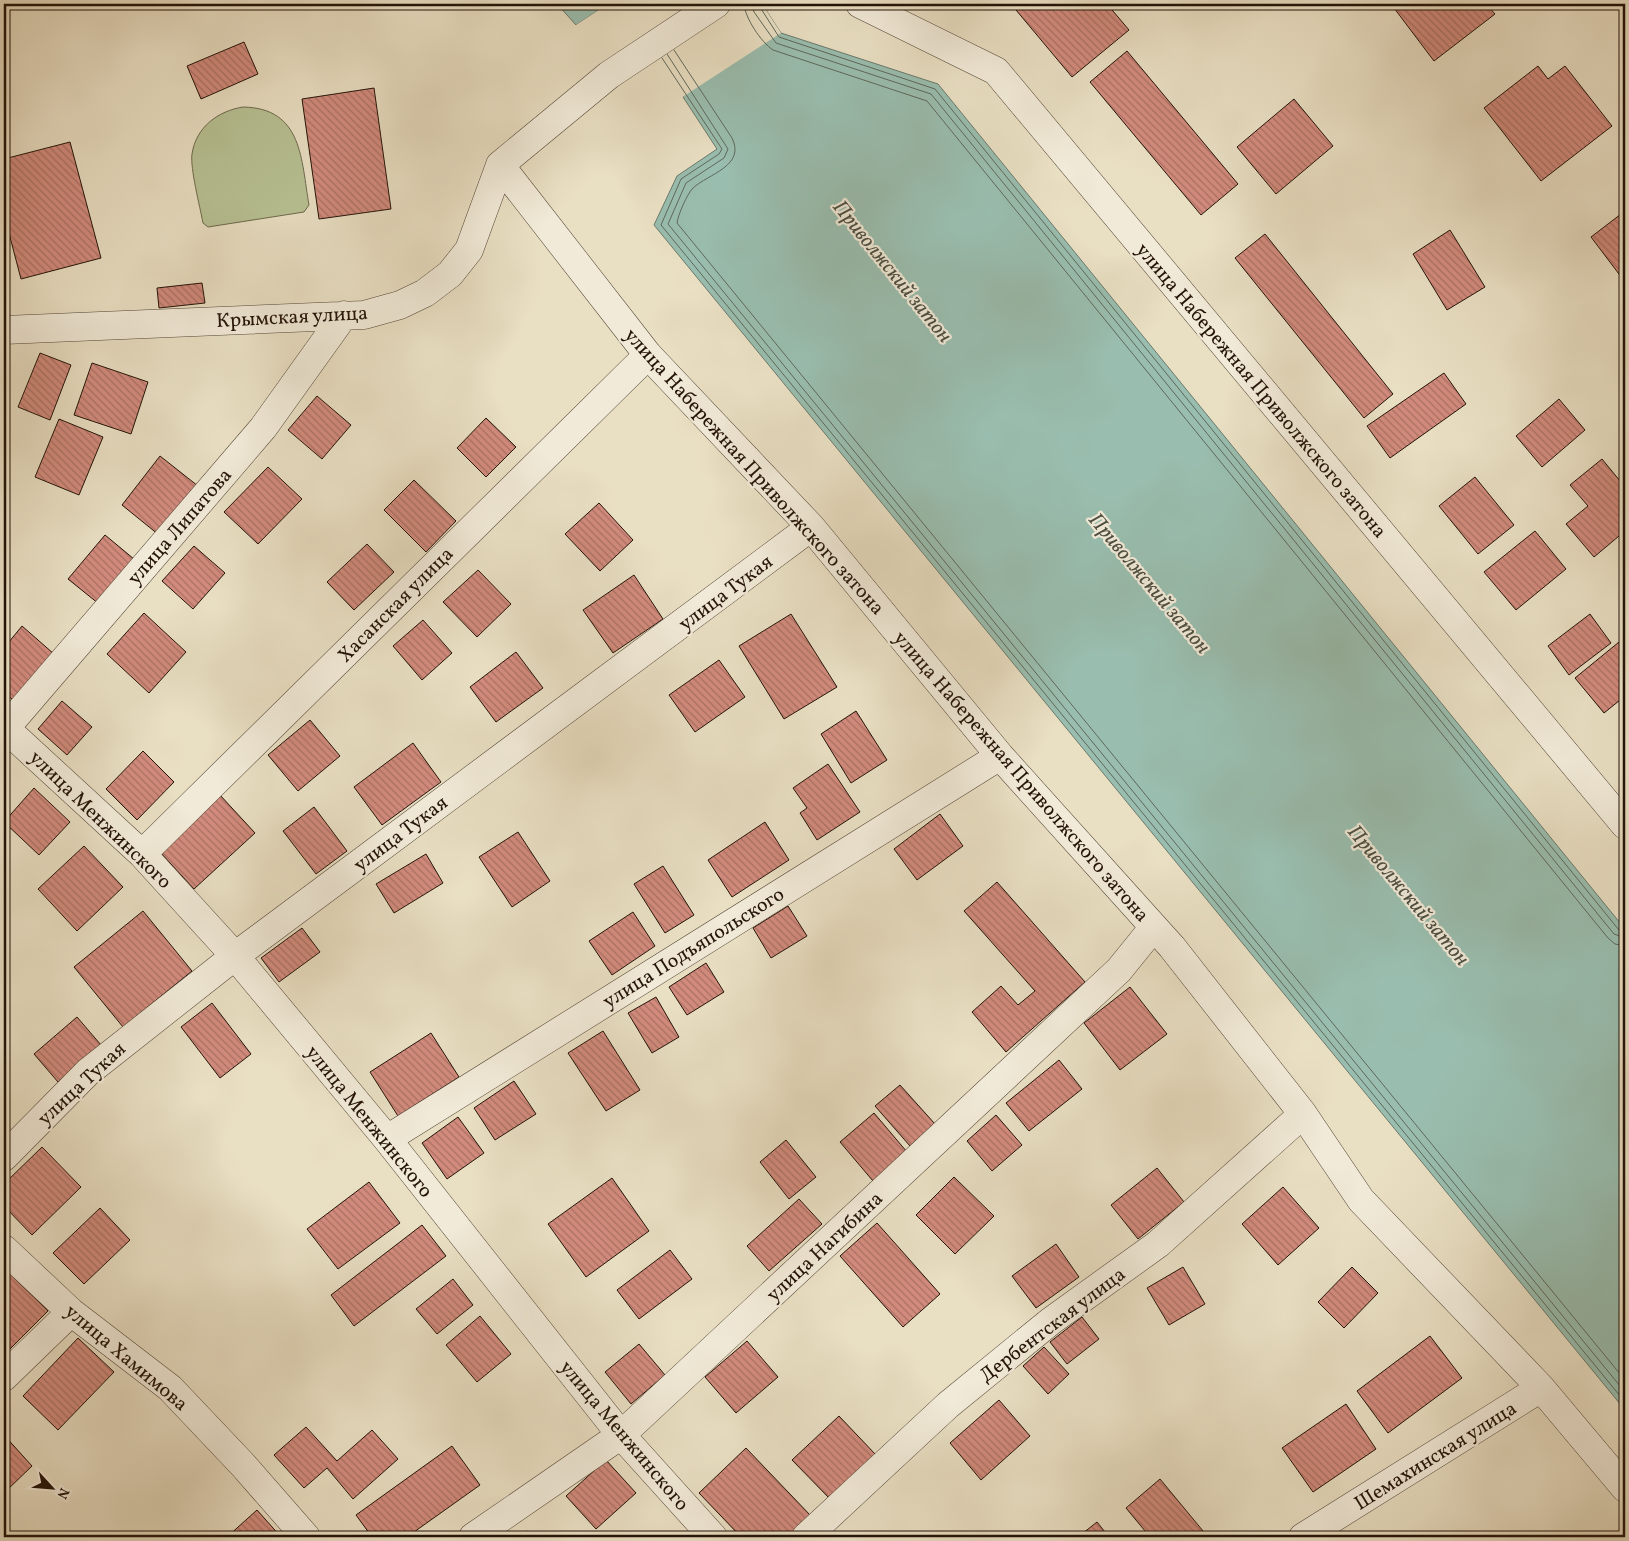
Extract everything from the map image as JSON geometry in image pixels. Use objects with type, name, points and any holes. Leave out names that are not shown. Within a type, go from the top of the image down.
[{"type":"street","points":[[500,165],[609,75],[716,4]]},
{"type":"street","name":"улица Набережная Приволжского затона","points":[[860,4],[996,71],[1625,826]]},
{"type":"street","name":"улица Набережная Приволжского затона","points":[[500,165],[648,355],[811,527],[1000,756],[1172,947],[1303,1114],[1361,1200],[1541,1388],[1625,1488]]},
{"type":"street","name":"Крымская улица","points":[[4,330],[364,314],[400,305],[425,293],[450,274],[469,250],[500,165]]},
{"type":"street","name":"улица Липатова","points":[[4,729],[263,428],[344,315]]},
{"type":"street","name":"Хасанская улица","points":[[142,854],[648,355]]},
{"type":"street","name":"улица Тукая","points":[[4,1157],[88,1072],[235,956],[811,527]]},
{"type":"street","name":"улица Менжинского","points":[[4,729],[142,854],[235,956],[387,1139],[621,1435],[713,1537]]},
{"type":"street","name":"улица Подъяпольского","points":[[387,1139],[1000,756]]},
{"type":"street","name":"улица Нагибина","points":[[473,1537],[621,1435],[1119,970],[1153,928]]},
{"type":"street","name":"Дербентская улица","points":[[806,1537],[948,1405],[1051,1321],[1158,1244],[1303,1114]]},
{"type":"street","name":"улица Хамимова","points":[[4,1249],[71,1312],[170,1388],[244,1465],[306,1537]]},
{"type":"street","points":[[4,1378],[71,1312]]},
{"type":"street","name":"Шемахинская улица","points":[[1304,1537],[1541,1388]]},
{"type":"shaded area","points":[[243,107],[263,110],[278,116],[288,127],[296,140],[300,154],[309,205],[304,212],[208,227],[203,223],[194,178],[192,154],[194,144],[203,128],[210,122],[225,112]]},
{"type":"water","points":[[557,4],[608,4],[576,25]]},
{"type":"water","name":"Приволжский затон","points":[[762,4],[781,33],[938,84],[1625,929],[1625,1410],[654,225],[677,176],[717,149],[683,97]]},
{"type":"pier","points":[[610,4],[609,6],[577,27],[576,25]]},
{"type":"pier","points":[[616,4],[762,4],[781,33],[681,98]]},
{"type":"building","points":[[1011,4],[1107,4],[1129,30],[1072,77]]},
{"type":"building","points":[[1391,4],[1486,4],[1495,14],[1434,61]]},
{"type":"building","points":[[244,42],[258,74],[201,99],[187,66]]},
{"type":"building","points":[[1127,51],[1238,184],[1201,215],[1090,82]]},
{"type":"building","points":[[1538,66],[1548,79],[1565,66],[1612,126],[1541,181],[1484,108]]},
{"type":"building","points":[[374,88],[391,209],[319,219],[302,99]]},
{"type":"building","points":[[1294,99],[1333,146],[1276,194],[1237,147]]},
{"type":"building","points":[[70,142],[101,258],[21,279],[4,214],[4,159]]},
{"type":"building","points":[[1625,211],[1625,282],[1591,237]]},
{"type":"building","points":[[1450,230],[1485,287],[1447,310],[1413,254]]},
{"type":"building","points":[[1265,234],[1393,394],[1364,418],[1235,258]]},
{"type":"building","points":[[202,283],[205,303],[159,308],[157,288]]},
{"type":"building","points":[[40,353],[71,365],[50,420],[18,407]]},
{"type":"building","points":[[92,363],[148,382],[131,434],[74,415]]},
{"type":"building","points":[[1444,373],[1466,404],[1390,458],[1367,426]]},
{"type":"building","points":[[317,396],[351,425],[322,459],[288,430]]},
{"type":"building","points":[[1559,399],[1585,430],[1542,467],[1516,436]]},
{"type":"building","points":[[486,418],[516,447],[486,477],[457,448]]},
{"type":"building","points":[[59,419],[103,437],[79,495],[35,477]]},
{"type":"building","points":[[160,456],[198,486],[159,535],[122,505]]},
{"type":"building","points":[[1602,459],[1625,487],[1625,531],[1594,557],[1566,524],[1588,506],[1570,485]]},
{"type":"building","points":[[268,467],[302,499],[258,544],[224,512]]},
{"type":"building","points":[[1475,477],[1514,525],[1478,554],[1439,506]]},
{"type":"building","points":[[414,480],[456,521],[426,552],[384,510]]},
{"type":"building","points":[[599,503],[633,540],[600,571],[565,534]]},
{"type":"building","points":[[1535,531],[1566,569],[1516,610],[1484,572]]},
{"type":"building","points":[[105,535],[140,564],[104,608],[68,579]]},
{"type":"building","points":[[367,544],[394,572],[354,610],[327,582]]},
{"type":"building","points":[[194,546],[225,573],[193,609],[162,581]]},
{"type":"building","points":[[478,570],[511,604],[477,637],[443,602]]},
{"type":"building","points":[[634,575],[663,619],[613,653],[583,610]]},
{"type":"building","points":[[144,613],[186,652],[149,693],[107,654]]},
{"type":"building","points":[[791,614],[837,687],[784,719],[739,646]]},
{"type":"building","points":[[1590,614],[1611,643],[1569,675],[1548,646]]},
{"type":"building","points":[[423,620],[452,653],[422,680],[393,646]]},
{"type":"building","points":[[22,626],[62,661],[22,708],[4,692],[4,648]]},
{"type":"building","points":[[1619,642],[1625,649],[1625,696],[1604,713],[1575,678]]},
{"type":"building","points":[[516,652],[543,688],[496,722],[470,687]]},
{"type":"building","points":[[719,660],[745,697],[695,732],[669,695]]},
{"type":"building","points":[[62,701],[92,727],[67,755],[38,729]]},
{"type":"building","points":[[856,711],[887,760],[851,783],[821,734]]},
{"type":"building","points":[[310,720],[340,756],[298,791],[268,755]]},
{"type":"building","points":[[413,743],[441,782],[382,825],[354,787]]},
{"type":"building","points":[[143,751],[174,782],[137,820],[106,789]]},
{"type":"building","points":[[828,764],[860,812],[817,840],[800,813],[807,808],[793,788]]},
{"type":"building","points":[[34,788],[70,822],[39,855],[4,822]]},
{"type":"building","points":[[220,795],[255,833],[194,889],[159,851]]},
{"type":"building","points":[[314,807],[347,851],[316,874],[283,831]]},
{"type":"building","points":[[940,814],[963,846],[917,880],[894,849]]},
{"type":"building","points":[[765,822],[789,860],[732,897],[708,860]]},
{"type":"building","points":[[518,832],[550,881],[512,907],[479,857]]},
{"type":"building","points":[[84,846],[123,887],[77,931],[38,889]]},
{"type":"building","points":[[426,854],[443,883],[394,913],[376,884]]},
{"type":"building","points":[[663,866],[694,915],[665,933],[634,884]]},
{"type":"building","points":[[997,882],[1085,982],[1006,1052],[972,1012],[1001,986],[1018,1005],[1035,991],[964,911]]},
{"type":"building","points":[[788,906],[807,936],[771,958],[753,928]]},
{"type":"building","points":[[143,911],[192,971],[123,1027],[74,967]]},
{"type":"building","points":[[633,912],[655,946],[612,975],[589,941]]},
{"type":"building","points":[[302,928],[320,952],[279,982],[261,958]]},
{"type":"building","points":[[706,963],[724,992],[687,1015],[669,987]]},
{"type":"building","points":[[1130,987],[1167,1034],[1120,1070],[1084,1023]]},
{"type":"building","points":[[656,997],[679,1037],[652,1053],[628,1013]]},
{"type":"building","points":[[212,1003],[251,1054],[220,1078],[181,1027]]},
{"type":"building","points":[[77,1017],[101,1045],[58,1082],[34,1054]]},
{"type":"building","points":[[603,1031],[640,1090],[606,1111],[568,1053]]},
{"type":"building","points":[[431,1033],[459,1077],[398,1116],[370,1072]]},
{"type":"building","points":[[1059,1060],[1082,1089],[1029,1131],[1006,1103]]},
{"type":"building","points":[[514,1081],[536,1114],[495,1140],[474,1108]]},
{"type":"building","points":[[900,1085],[935,1124],[910,1146],[875,1106]]},
{"type":"building","points":[[874,1113],[907,1152],[873,1181],[840,1142]]},
{"type":"building","points":[[996,1115],[1022,1145],[992,1171],[967,1141]]},
{"type":"building","points":[[458,1117],[484,1153],[447,1179],[422,1143]]},
{"type":"building","points":[[786,1140],[816,1177],[789,1199],[760,1162]]},
{"type":"building","points":[[42,1147],[81,1187],[32,1235],[4,1206],[4,1184]]},
{"type":"building","points":[[1157,1168],[1184,1202],[1138,1239],[1111,1205]]},
{"type":"building","points":[[954,1177],[994,1216],[955,1254],[916,1215]]},
{"type":"building","points":[[612,1178],[649,1231],[586,1277],[548,1224]]},
{"type":"building","points":[[369,1182],[400,1223],[338,1269],[307,1229]]},
{"type":"building","points":[[1283,1187],[1319,1228],[1278,1265],[1242,1224]]},
{"type":"building","points":[[799,1199],[822,1224],[769,1271],[747,1246]]},
{"type":"building","points":[[100,1208],[130,1240],[84,1284],[53,1253]]},
{"type":"building","points":[[877,1223],[940,1294],[903,1327],[840,1256]]},
{"type":"building","points":[[422,1225],[446,1256],[354,1326],[331,1295]]},
{"type":"building","points":[[1056,1244],[1079,1277],[1036,1308],[1012,1276]]},
{"type":"building","points":[[670,1250],[692,1279],[639,1319],[617,1290]]},
{"type":"building","points":[[1183,1267],[1205,1304],[1169,1325],[1147,1288]]},
{"type":"building","points":[[1352,1267],[1378,1293],[1344,1328],[1318,1302]]},
{"type":"building","points":[[4,1268],[48,1311],[4,1355]]},
{"type":"building","points":[[453,1279],[473,1305],[437,1334],[416,1309]]},
{"type":"building","points":[[480,1316],[511,1354],[477,1382],[446,1345]]},
{"type":"building","points":[[1082,1317],[1099,1339],[1067,1364],[1050,1342]]},
{"type":"building","points":[[1430,1336],[1462,1378],[1388,1433],[1357,1391]]},
{"type":"building","points":[[78,1338],[114,1372],[58,1430],[23,1396]]},
{"type":"building","points":[[747,1341],[778,1377],[736,1413],[705,1377]]},
{"type":"building","points":[[639,1344],[665,1375],[631,1404],[605,1372]]},
{"type":"building","points":[[1044,1347],[1069,1374],[1048,1394],[1023,1366]]},
{"type":"building","points":[[999,1400],[1030,1436],[981,1480],[950,1443]]},
{"type":"building","points":[[1346,1404],[1376,1449],[1313,1492],[1282,1448]]},
{"type":"building","points":[[839,1416],[876,1455],[830,1499],[792,1460]]},
{"type":"building","points":[[306,1427],[337,1461],[372,1430],[398,1459],[353,1499],[327,1468],[304,1488],[274,1455]]},
{"type":"building","points":[[4,1435],[32,1466],[4,1493]]},
{"type":"building","points":[[452,1446],[480,1485],[407,1537],[372,1537],[356,1515]]},
{"type":"building","points":[[746,1448],[811,1516],[788,1537],[741,1537],[699,1493]]},
{"type":"building","points":[[606,1460],[636,1493],[596,1529],[566,1496]]},
{"type":"building","points":[[1160,1479],[1208,1537],[1150,1537],[1126,1508]]},
{"type":"building","points":[[257,1510],[281,1537],[227,1537]]},
{"type":"building","points":[[1097,1522],[1109,1537],[1078,1537]]},
{"type":"building","points":[[528,1531],[533,1537],[519,1537]]}]
